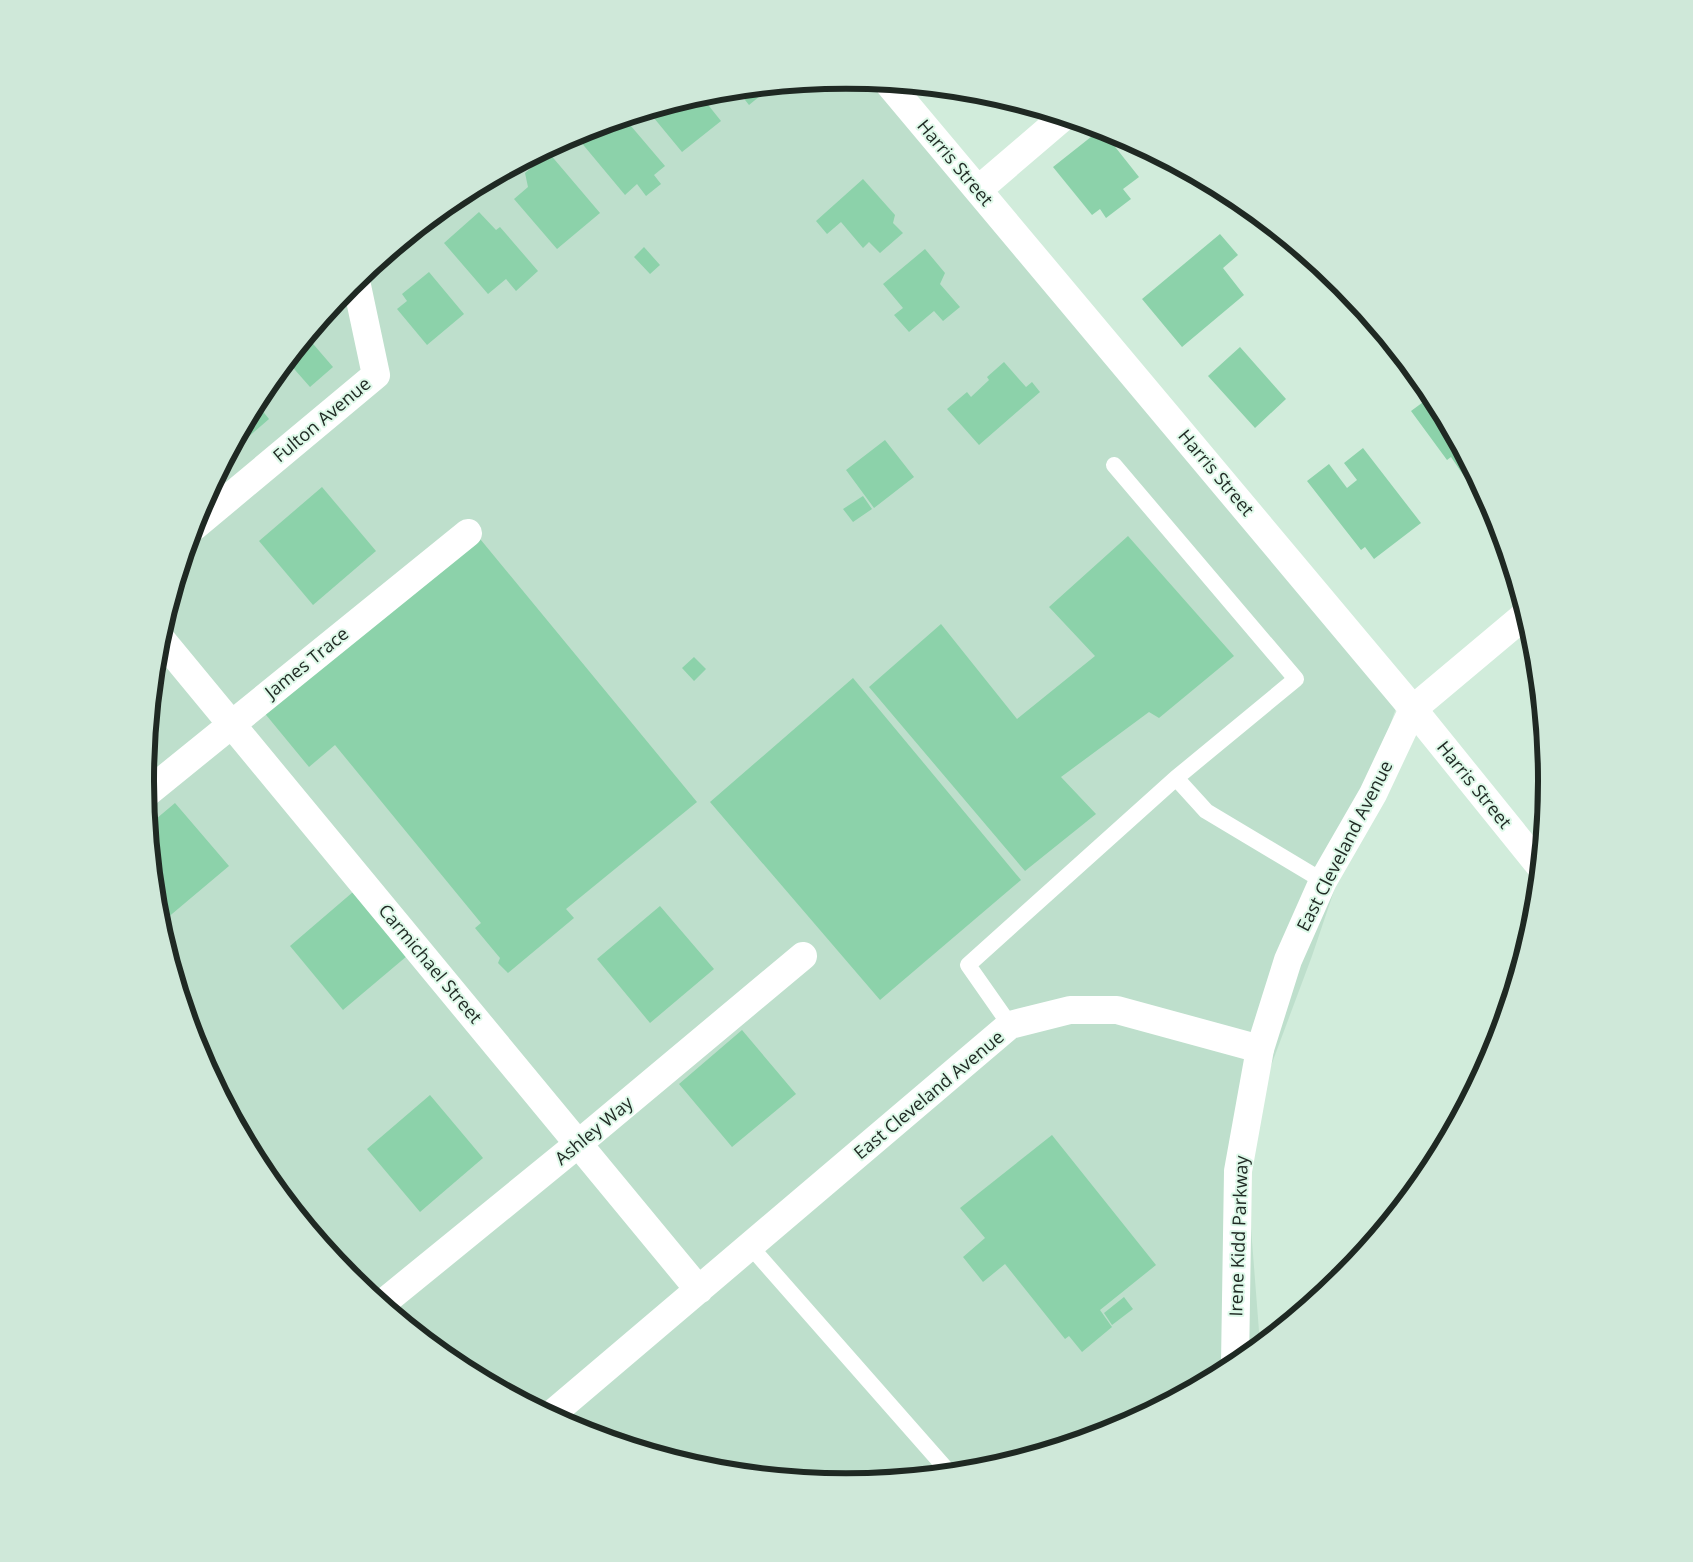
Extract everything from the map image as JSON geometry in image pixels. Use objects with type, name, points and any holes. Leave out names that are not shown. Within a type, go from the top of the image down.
[{"type":"street","name":"Harris Street","points":[[894,90],[1413,709],[1534,859]]},
{"type":"street","points":[[978,190],[1058,122]]},
{"type":"street","name":"Fulton Avenue","points":[[207,516],[376,375],[358,291]]},
{"type":"street","name":"James Trace","points":[[154,787],[468,533]]},
{"type":"street","name":"East Cleveland Avenue","points":[[557,1410],[1010,1025],[1070,1010],[1117,1010],[1260,1049],[1288,960],[1323,881],[1374,794],[1413,709],[1519,620]]},
{"type":"street","name":"Carmichael Street","points":[[168,647],[699,1290]]},
{"type":"street","name":"Ashley Way","points":[[388,1299],[578,1144],[803,956]]},
{"type":"street","name":"Irene Kidd Parkway","points":[[1236,1353],[1238,1171],[1260,1049]]},
{"type":"lane","points":[[1010,1025],[968,965],[1176,778],[1296,679],[1114,465]]},
{"type":"lane","points":[[1176,778],[1206,811],[1323,881]]},
{"type":"lane","points":[[750,1246],[944,1466]]},
{"type":"shaded area","points":[[801,90],[891,90],[1400,696],[1312,956],[1244,1138],[1259,1336],[1193,1381],[1111,1421],[1069,1437],[1026,1450],[982,1460],[892,1472],[801,1472],[711,1460],[667,1450],[624,1437],[582,1421],[500,1381],[462,1357],[390,1301],[326,1237],[297,1202],[271,1166],[247,1127],[226,1087],[207,1046],[191,1004],[178,960],[160,871],[156,826],[154,781],[160,691],[178,602],[191,558],[207,516],[247,435],[271,396],[326,325],[390,261],[462,205],[500,181],[582,141],[624,125],[667,112],[711,102]]},
{"type":"building","points":[[762,94],[749,105],[743,97]]},
{"type":"building","points":[[707,103],[721,121],[682,152],[653,116]]},
{"type":"building","points":[[629,124],[665,166],[654,175],[661,184],[646,196],[637,184],[625,195],[581,142]]},
{"type":"building","points":[[1094,135],[1110,141],[1139,177],[1123,189],[1131,199],[1106,218],[1100,209],[1092,215],[1053,167]]},
{"type":"building","points":[[551,155],[600,213],[557,249],[514,199],[528,187],[525,173],[541,159]]},
{"type":"building","points":[[863,179],[895,215],[893,223],[903,233],[880,253],[869,242],[863,248],[841,222],[827,234],[816,221]]},
{"type":"building","points":[[479,212],[496,230],[500,227],[538,271],[516,291],[506,279],[488,294],[444,243]]},
{"type":"building","points":[[1220,234],[1238,255],[1223,268],[1244,295],[1182,347],[1142,299]]},
{"type":"building","points":[[644,247],[660,265],[650,274],[634,257]]},
{"type":"building","points":[[925,249],[945,273],[940,284],[960,307],[943,321],[934,311],[909,332],[894,315],[903,308],[883,284]]},
{"type":"building","points":[[429,272],[464,314],[427,345],[397,309],[407,301],[402,294]]},
{"type":"building","points":[[312,342],[333,367],[310,387],[292,367]]},
{"type":"building","points":[[1240,347],[1286,399],[1255,428],[1208,376]]},
{"type":"building","points":[[1004,362],[1026,387],[1032,382],[1040,392],[979,445],[947,409],[967,392],[971,397],[989,380],[987,377]]},
{"type":"building","points":[[1425,401],[1446,435],[1470,481],[1468,482],[1451,457],[1447,460],[1411,411]]},
{"type":"building","points":[[262,410],[269,419],[247,438],[247,435]]},
{"type":"building","points":[[885,440],[914,477],[874,508],[846,470]]},
{"type":"building","points":[[1363,448],[1421,523],[1374,559],[1365,547],[1361,550],[1307,481],[1329,464],[1347,488],[1357,480],[1344,463]]},
{"type":"building","points":[[322,487],[376,551],[313,605],[259,541]]},
{"type":"building","points":[[863,496],[872,509],[853,522],[843,509]]},
{"type":"building","points":[[476,534],[697,802],[566,909],[574,918],[508,973],[498,963],[500,958],[475,928],[481,923],[335,745],[309,767],[262,710]]},
{"type":"building","points":[[1128,536],[1234,656],[1159,718],[1149,712],[1061,777],[1096,814],[1025,871],[869,687],[941,624],[1017,719],[1095,656],[1049,607]]},
{"type":"building","points":[[694,657],[706,669],[694,681],[682,668]]},
{"type":"building","points":[[853,678],[1021,880],[880,1000],[710,802]]},
{"type":"building","points":[[175,803],[229,866],[168,917],[160,871],[156,819]]},
{"type":"building","points":[[353,892],[407,956],[343,1010],[290,946]]},
{"type":"building","points":[[660,906],[714,969],[650,1023],[597,959]]},
{"type":"building","points":[[742,1030],[796,1094],[732,1147],[679,1084]]},
{"type":"building","points":[[430,1095],[483,1158],[420,1212],[367,1149]]},
{"type":"building","points":[[1052,1135],[1156,1265],[1100,1310],[1112,1327],[1082,1352],[1069,1336],[1065,1339],[1005,1264],[983,1282],[963,1257],[985,1238],[960,1208]]},
{"type":"building","points":[[1124,1297],[1133,1309],[1112,1325],[1104,1313]]}]
